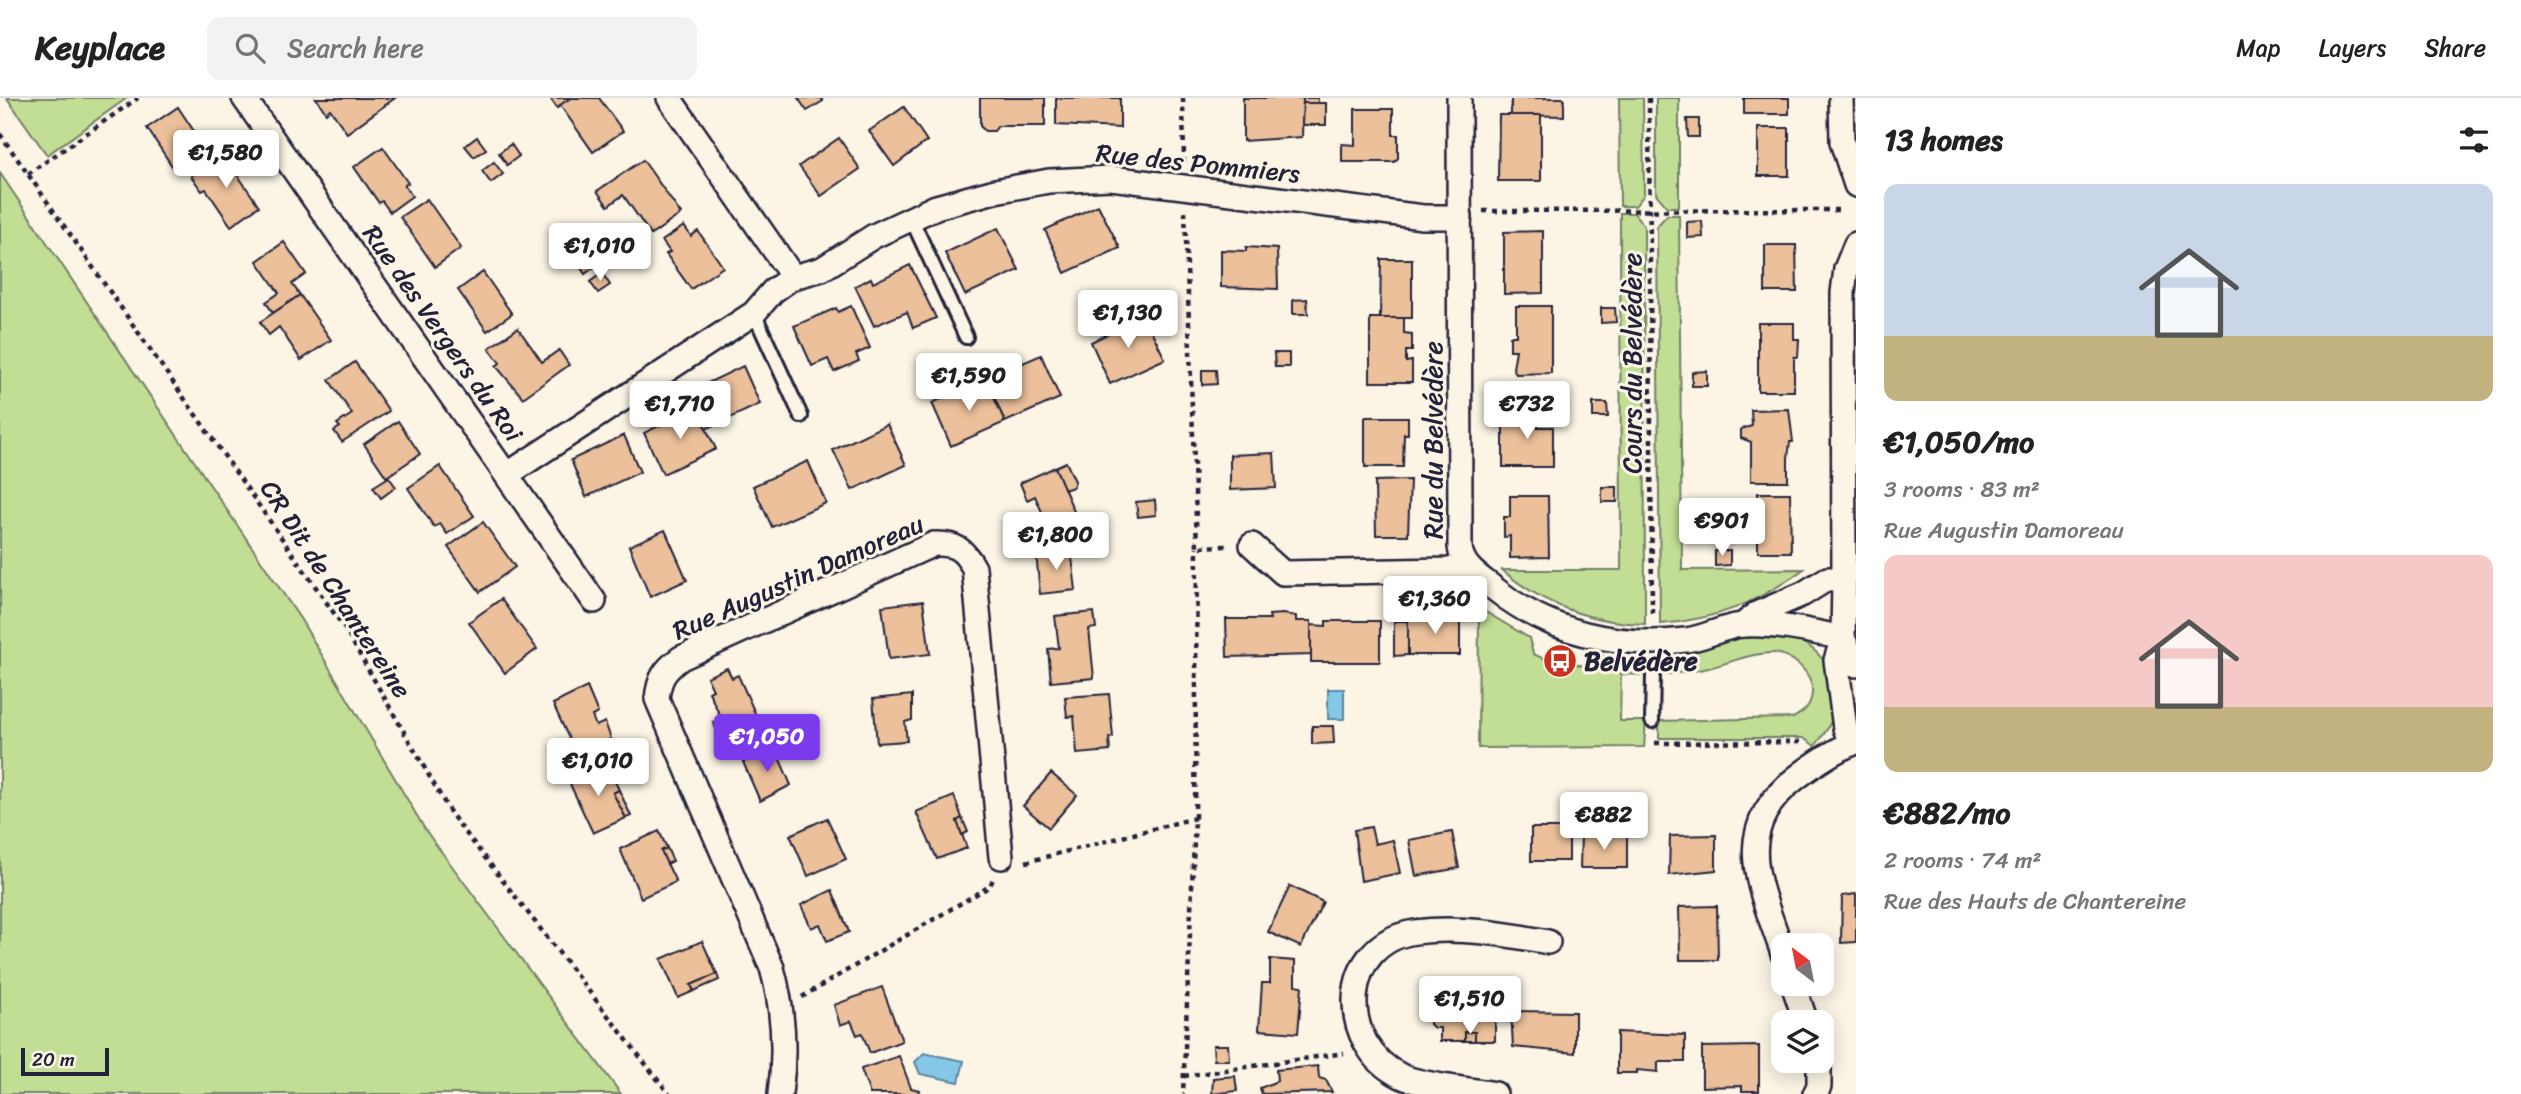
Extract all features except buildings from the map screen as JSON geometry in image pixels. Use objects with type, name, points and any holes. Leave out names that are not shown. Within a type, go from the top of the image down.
[{"type":"street","name":"Rue des Vergers du Roi","points":[[244,98],[594,601]]},
{"type":"street","points":[[669,98],[793,277]]},
{"type":"street","name":"Rue du Belvédère","points":[[1459,98],[1467,214],[1460,533],[1464,564],[1504,596],[1535,614],[1566,629],[1608,640],[1690,640],[1743,625],[1779,626],[1843,638]]},
{"type":"street","points":[[1841,98],[1842,142],[1856,185]]},
{"type":"street","name":"Rue des Pommiers","points":[[508,474],[754,313],[773,291],[793,277],[822,269],[874,236],[936,207],[995,191],[1049,181],[1111,178],[1423,217],[1467,214]]},
{"type":"street","points":[[1776,933],[1758,880],[1755,835],[1762,814],[1783,789],[1811,766],[1854,743],[1845,728],[1836,660],[1843,638],[1843,293],[1846,269],[1856,244]]},
{"type":"street","name":"Rue Augustin Damoreau","points":[[779,1094],[784,1063],[782,1007],[772,968],[657,699],[659,681],[666,668],[681,658],[934,544],[950,543],[965,551],[974,568],[1001,857]]},
{"type":"street","points":[[1252,545],[1283,573],[1450,570],[1464,564]]},
{"type":"street","name":"Rue du Belvédère","points":[[1743,625],[1756,614],[1804,594],[1827,579],[1844,579]]},
{"type":"street","points":[[1843,638],[1856,665]]},
{"type":"street","points":[[1496,1094],[1403,1077],[1384,1066],[1360,1031],[1354,1011],[1354,988],[1375,953],[1390,940],[1414,932],[1497,932],[1548,942]]},
{"type":"street","points":[[1815,1094],[1819,1086],[1819,1073]]},
{"type":"lane","points":[[911,218],[966,337]]},
{"type":"lane","points":[[754,313],[800,416]]},
{"type":"lane","points":[[1652,720],[1653,675]]},
{"type":"path","points":[[28,174],[138,98]]},
{"type":"path","points":[[1183,98],[1184,166]]},
{"type":"path","name":"Cours du Belvédère","points":[[1649,98],[1653,627]]},
{"type":"path","name":"CR Dit de Chantereine","points":[[0,134],[345,629],[451,814],[669,1094]]},
{"type":"path","points":[[1183,1094],[1195,818],[1197,547],[1185,204]]},
{"type":"path","points":[[1467,214],[1842,210]]},
{"type":"path","points":[[1197,547],[1252,545]]},
{"type":"path","points":[[1652,720],[1652,743],[1807,743]]},
{"type":"path","points":[[1024,863],[1195,818]]},
{"type":"path","points":[[796,1001],[990,886],[1001,857]]},
{"type":"path","points":[[1184,1076],[1345,1053]]},
{"type":"green space","points":[[7,98],[127,98],[47,155]]},
{"type":"green space","points":[[1619,98],[1643,98],[1644,195],[1635,206],[1620,206]]},
{"type":"green space","points":[[1656,98],[1679,98],[1679,207],[1667,207],[1656,194]]},
{"type":"green space","points":[[0,173],[301,620],[426,831],[621,1094],[0,1094]]},
{"type":"green space","points":[[1620,213],[1634,213],[1644,226],[1645,624],[1606,620],[1569,610],[1534,593],[1502,570],[1621,570]]},
{"type":"green space","points":[[1667,215],[1679,215],[1682,570],[1804,569],[1770,591],[1736,607],[1701,618],[1660,624],[1657,226]]},
{"type":"green space","points":[[1479,608],[1529,638],[1533,654],[1556,664],[1572,662],[1583,666],[1596,655],[1645,661],[1644,675],[1621,674],[1620,721],[1646,721],[1644,747],[1478,748]]},
{"type":"green space","points":[[1769,631],[1800,641],[1822,659],[1830,671],[1835,700],[1832,718],[1815,746],[1803,738],[1659,738],[1659,721],[1793,718],[1804,711],[1811,698],[1810,679],[1795,662],[1774,653],[1704,669],[1660,675],[1660,655]]},
{"type":"water","points":[[1328,689],[1344,689],[1344,719],[1328,719]]},
{"type":"water","points":[[924,1053],[964,1061],[959,1082],[920,1074],[915,1062]]},
{"type":"place","name":"Belvédère","points":[[1560,661]]}]
